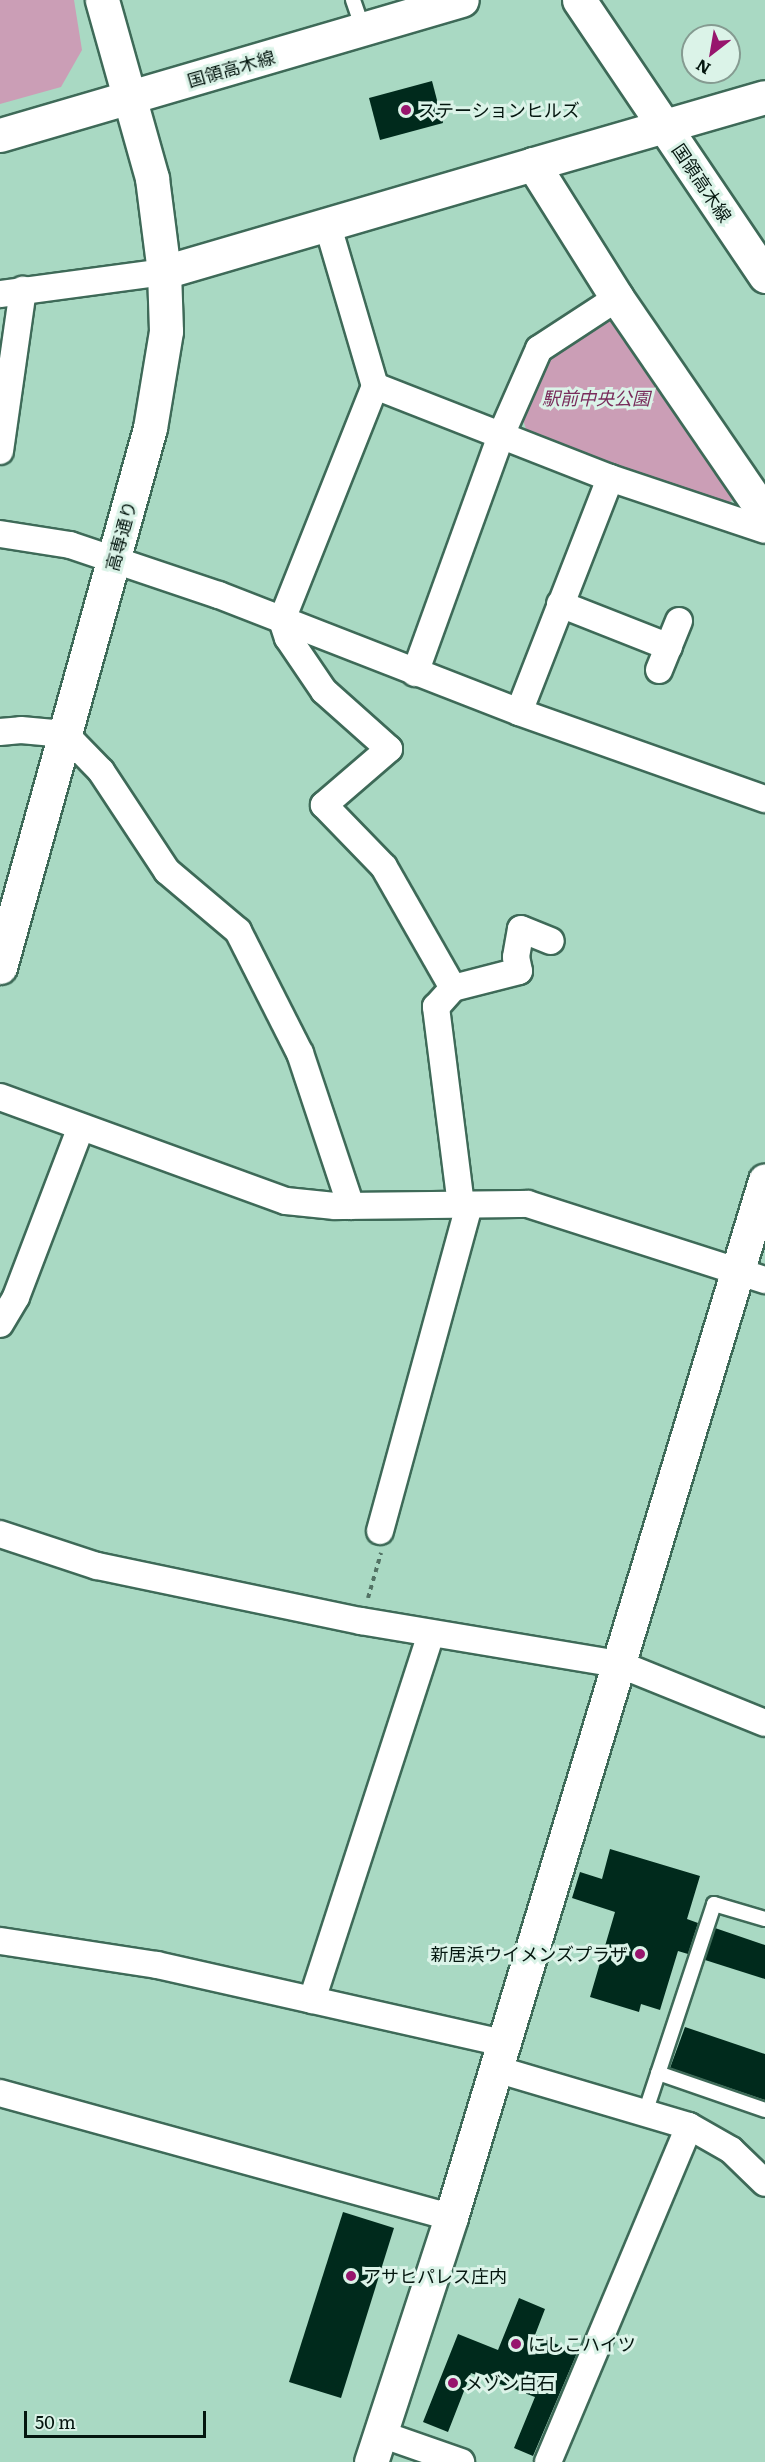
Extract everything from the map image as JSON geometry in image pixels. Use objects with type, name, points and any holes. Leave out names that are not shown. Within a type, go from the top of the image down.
[{"type":"street","name":"高専通り","points":[[0,967],[115,560],[157,385],[166,331],[165,272],[152,178],[102,0]]},
{"type":"street","name":"国領高木線","points":[[0,135],[131,97],[358,15],[462,0]]},
{"type":"street","name":"国領高木線","points":[[579,0],[765,276]]},
{"type":"street","points":[[0,451],[12,292],[165,272],[765,97]]},
{"type":"street","points":[[533,164],[617,298],[765,514]]},
{"type":"street","points":[[327,223],[375,386],[282,620],[288,638],[324,691],[389,749],[324,805],[384,867],[453,988]]},
{"type":"street","points":[[415,673],[501,435],[539,349],[617,298]]},
{"type":"street","points":[[375,386],[610,478],[765,530]]},
{"type":"street","points":[[519,712],[610,478]]},
{"type":"street","points":[[5,528],[115,560],[282,620],[519,712],[765,799]]},
{"type":"street","points":[[560,604],[669,647]]},
{"type":"street","points":[[659,670],[679,621]]},
{"type":"street","points":[[0,732],[21,730],[65,734],[101,771],[167,871],[238,931],[300,1053],[351,1206]]},
{"type":"street","points":[[380,1532],[465,1205],[436,1007],[453,988],[519,971],[516,957],[521,929],[551,941]]},
{"type":"street","points":[[0,1097],[80,1129],[286,1201],[351,1206],[528,1204],[751,1275]]},
{"type":"street","points":[[0,1324],[16,1297],[80,1129]]},
{"type":"street","points":[[461,2462],[376,2448],[451,2217],[619,1664],[751,1275],[765,1180]]},
{"type":"street","points":[[0,1534],[97,1566],[361,1621],[619,1664],[765,1723]]},
{"type":"street","points":[[312,2000],[432,1634]]},
{"type":"street","points":[[0,1941],[157,1965],[312,2000],[500,2056],[645,2113],[689,2126],[731,2150],[765,2184]]},
{"type":"street","points":[[0,2093],[451,2217]]},
{"type":"street","points":[[548,2462],[689,2126]]},
{"type":"lane","points":[[645,2113],[714,1904],[765,1919]]},
{"type":"lane","points":[[658,2073],[765,2110]]},
{"type":"path","points":[[361,1621],[386,1536],[380,1532]]},
{"type":"green space","points":[[0,0],[74,0],[82,50],[61,87],[0,104]]},
{"type":"green space","name":"駅前中央公園","points":[[603,319],[613,321],[734,498],[725,508],[527,432],[523,420],[550,359]]},
{"type":"building","name":"ステーションヒルズ","points":[[432,81],[443,123],[380,140],[369,98]]},
{"type":"building","name":"新居浜ウイメンズプラザ","points":[[610,1849],[700,1876],[687,1919],[698,1923],[688,1954],[678,1951],[660,2010],[641,2004],[639,2012],[590,1997],[615,1912],[572,1898],[580,1872],[602,1879]]},
{"type":"building","points":[[715,1928],[765,1945],[765,1979],[705,1960]]},
{"type":"building","points":[[685,2027],[765,2054],[765,2100],[670,2068]]},
{"type":"building","name":"アサヒパレス庄内","points":[[343,2212],[394,2228],[341,2398],[289,2382]]},
{"type":"building","points":[[519,2298],[545,2309],[535,2335],[577,2353],[533,2456],[514,2448],[535,2397],[471,2373],[448,2432],[423,2422],[458,2334],[498,2350]]},
{"type":"place","name":"ステーションヒルズ","points":[[406,110]]},
{"type":"place","name":"新居浜ウイメンズプラザ","points":[[640,1954]]},
{"type":"place","name":"アサヒパレス庄内","points":[[351,2276]]},
{"type":"place","name":"にしこハイツ","points":[[516,2344]]},
{"type":"place","name":"メゾン白石","points":[[453,2383]]}]
